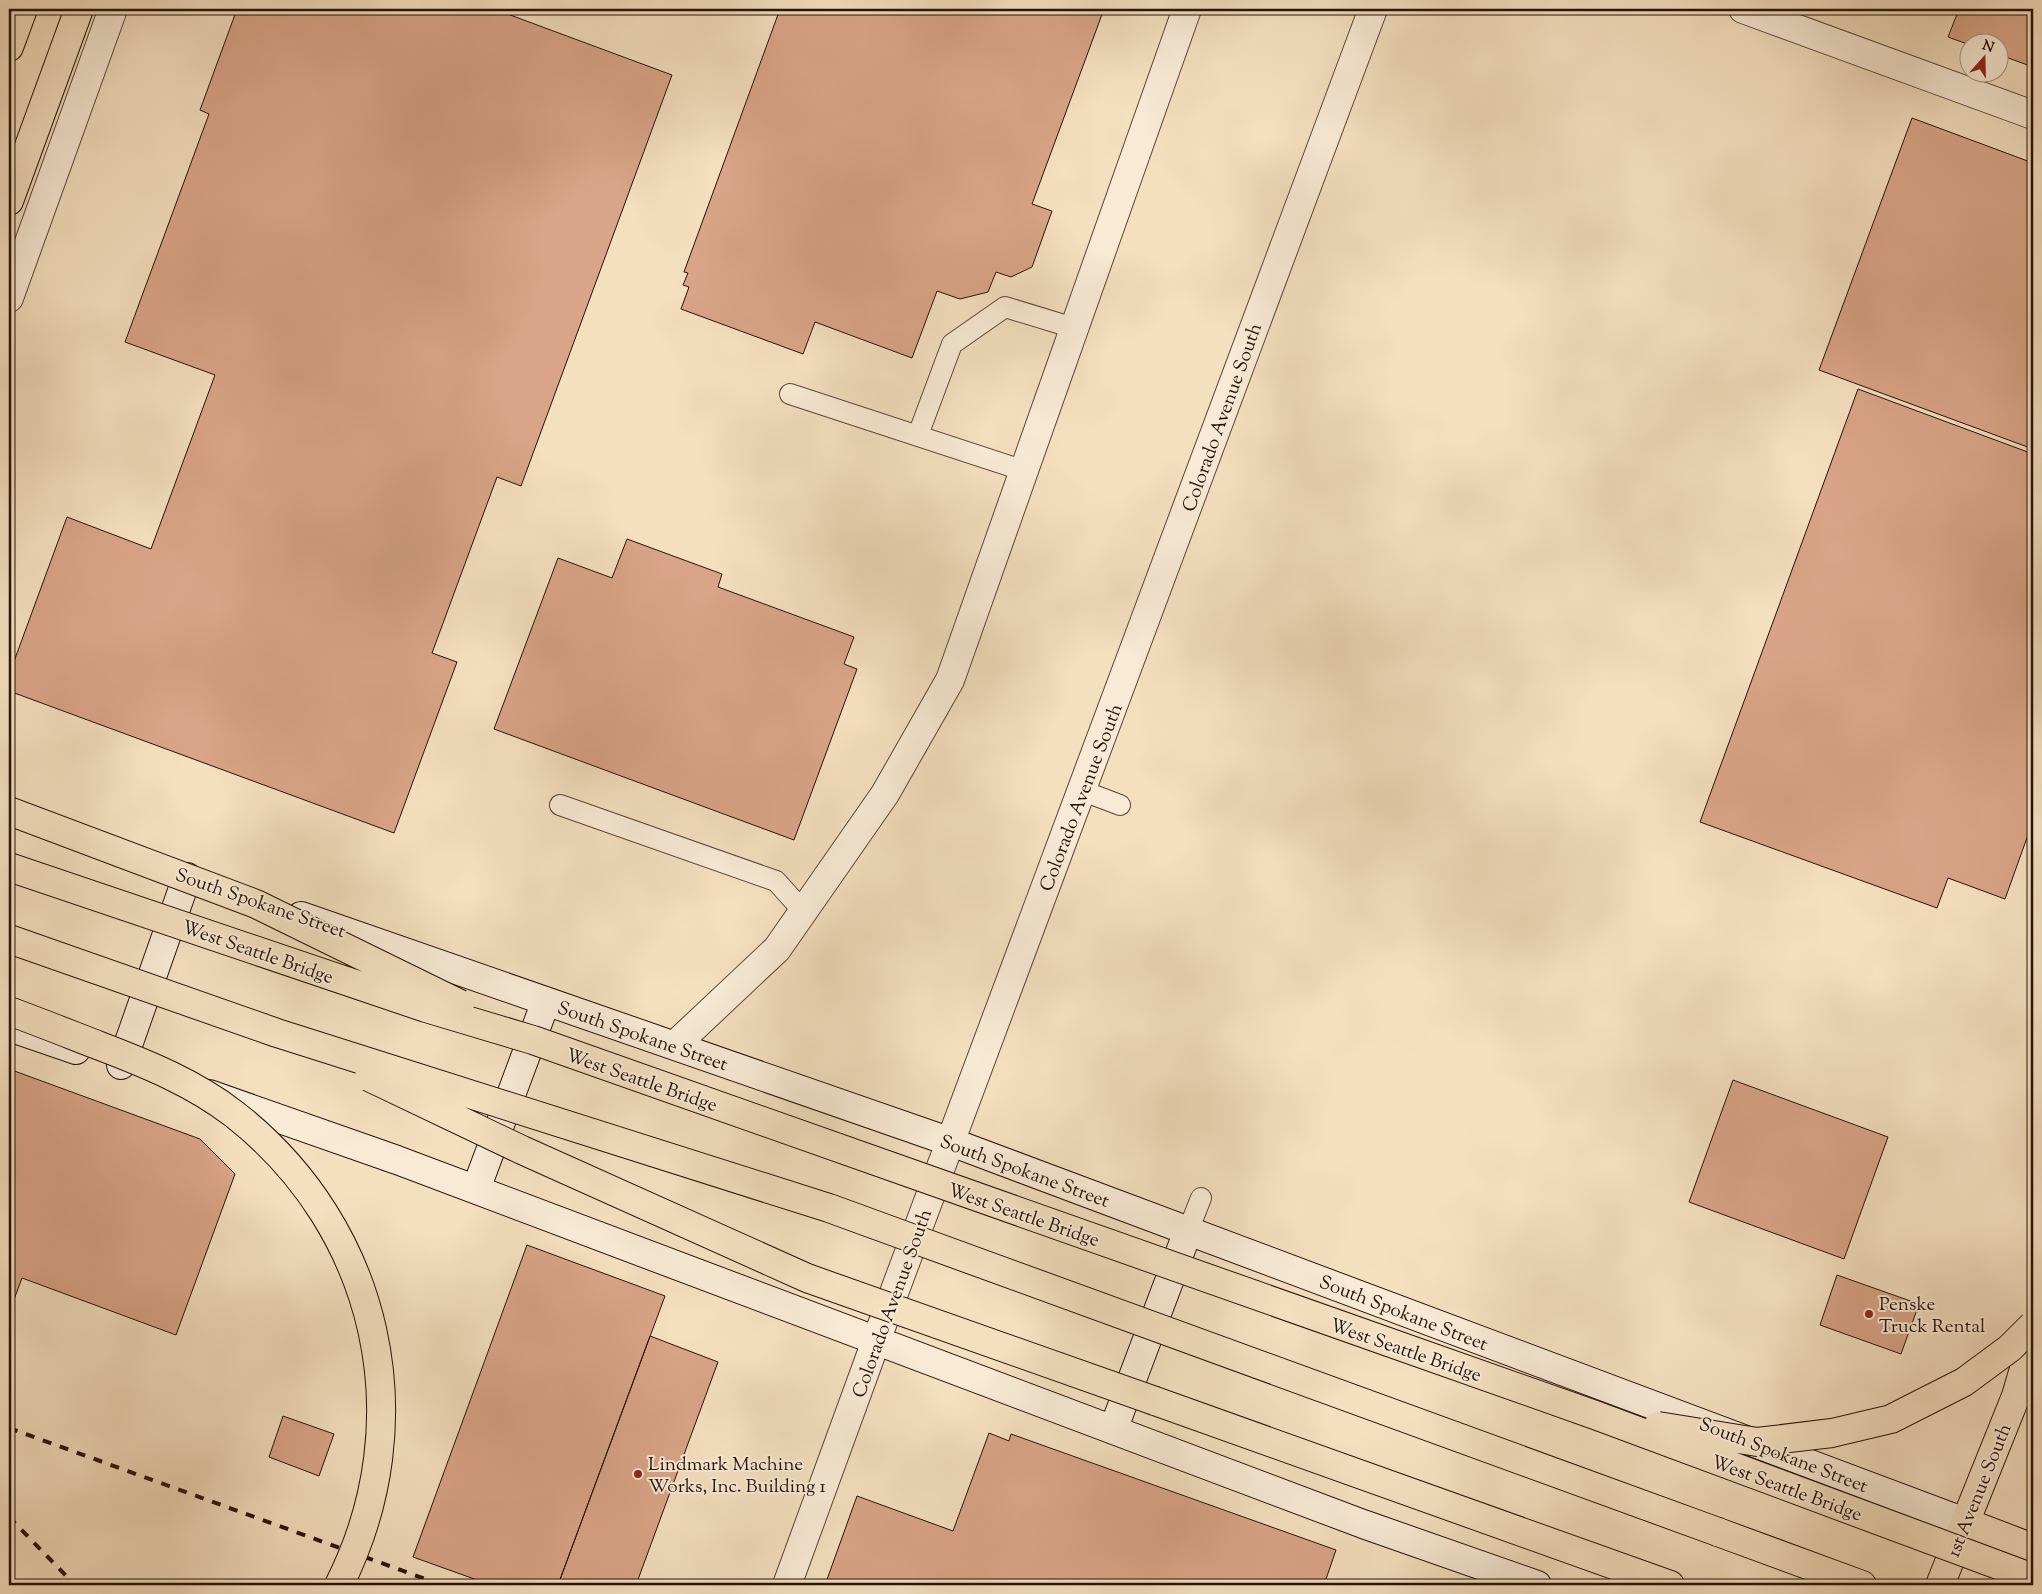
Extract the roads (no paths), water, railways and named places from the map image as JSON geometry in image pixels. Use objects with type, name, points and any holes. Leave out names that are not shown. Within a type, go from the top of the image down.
[{"type":"main road","points":[[9,47],[22,9]]},
{"type":"main road","points":[[9,201],[79,9]]},
{"type":"main road","points":[[9,298],[113,9]]},
{"type":"main road","points":[[675,1045],[777,949],[885,794],[950,680],[1187,9]]},
{"type":"main road","name":"Colorado Avenue South","points":[[787,1585],[950,1142],[1083,791],[1374,9]]},
{"type":"main road","points":[[1743,9],[2033,115]]},
{"type":"main road","points":[[9,813],[256,904],[533,1040]]},
{"type":"main road","name":"South Spokane Street","points":[[9,813],[950,1142],[1965,1522],[2032,1544]]},
{"type":"main road","name":"West Seattle Bridge","points":[[9,867],[426,1008],[533,1040],[1595,1415],[2033,1578]]},
{"type":"main road","points":[[121,1065],[187,876]]},
{"type":"main road","points":[[9,939],[277,1033],[829,1208],[1862,1585]]},
{"type":"main road","points":[[476,1189],[546,1001]]},
{"type":"main road","points":[[9,1012],[148,1064],[193,1086],[234,1114],[271,1147],[304,1184],[332,1226],[354,1270],[370,1318],[379,1366],[382,1416],[379,1465],[368,1514],[352,1560],[339,1585]]},
{"type":"main road","points":[[9,1027],[252,1108],[476,1189],[1363,1524],[1537,1585]]},
{"type":"main road","points":[[277,1033],[522,1150],[807,1278],[1670,1585]]},
{"type":"main road","points":[[1113,1430],[1188,1231]]},
{"type":"main road","points":[[1595,1415],[1757,1442],[1832,1433],[1891,1419],[1964,1382],[2010,1348],[2033,1325]]},
{"type":"main road","name":"1st Avenue South","points":[[1940,1585],[2016,1396],[2033,1338]]},
{"type":"main road","points":[[2015,1585],[2032,1544]]},
{"type":"lane","points":[[918,435],[952,344],[1004,307],[1074,328]]},
{"type":"lane","points":[[790,394],[1025,471]]},
{"type":"lane","points":[[1083,791],[1120,805]]},
{"type":"lane","points":[[560,805],[776,881],[803,911]]},
{"type":"lane","points":[[1188,1231],[1201,1198]]},
{"type":"railway","points":[[9,1428],[442,1585]]},
{"type":"railway","points":[[9,1517],[75,1585]]},
{"type":"place","name":"Penske Truck Rental","points":[[1869,1314]]},
{"type":"place","name":"Lindmark Machine Works, Inc. Building 1","points":[[638,1474]]}]
